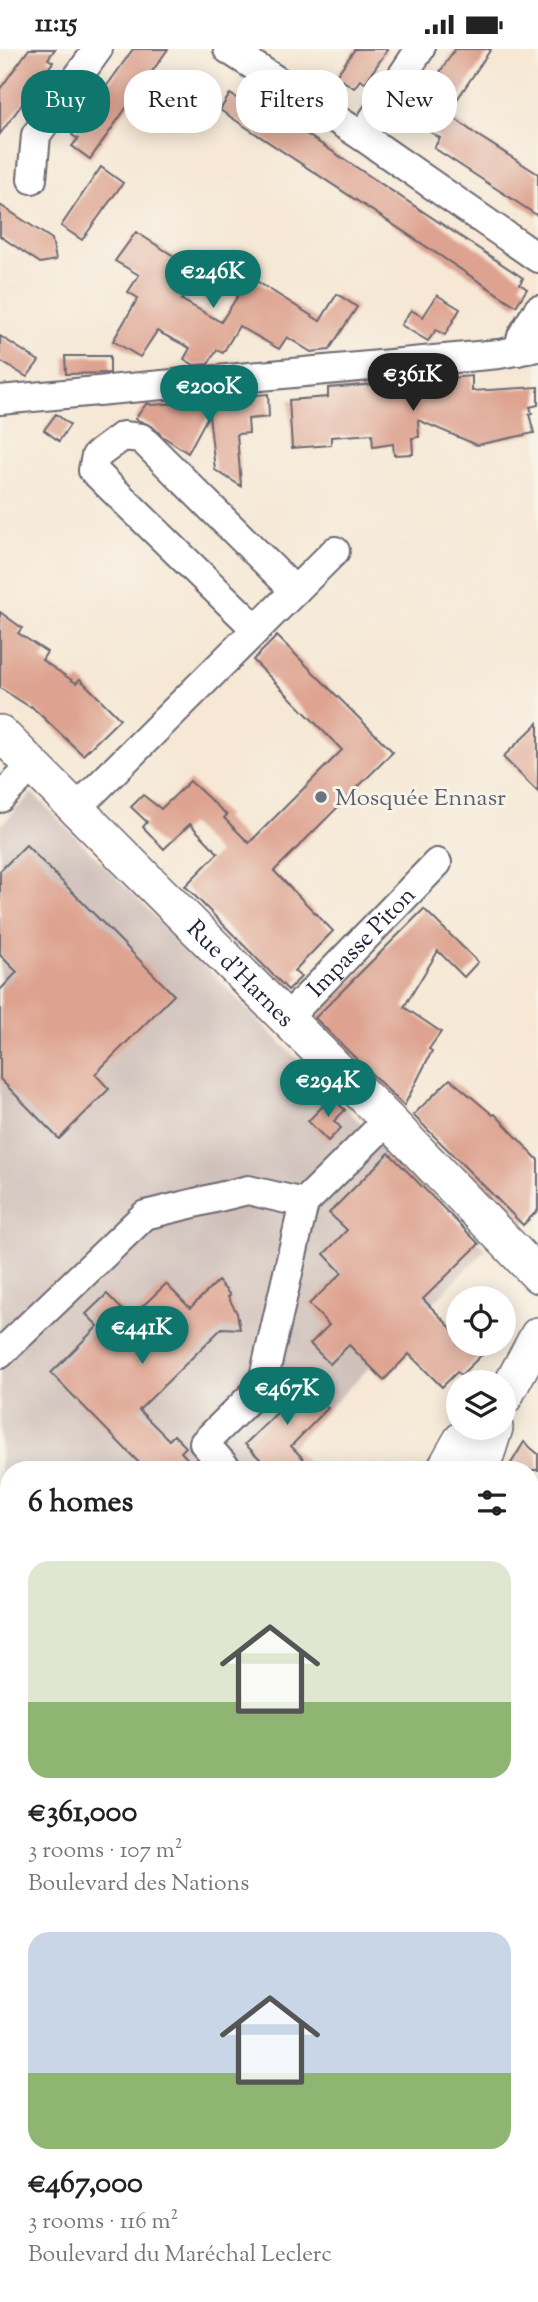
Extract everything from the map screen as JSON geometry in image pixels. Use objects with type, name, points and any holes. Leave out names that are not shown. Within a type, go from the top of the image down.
[{"type":"main road","name":"Rue d'Harnes","points":[[0,733],[388,1120],[538,1275]]},
{"type":"main road","points":[[516,1376],[538,1335]]},
{"type":"main road","points":[[449,1461],[461,1440]]},
{"type":"main road","points":[[482,1461],[491,1440]]},
{"type":"street","points":[[32,180],[36,135],[97,49]]},
{"type":"street","points":[[228,49],[362,136],[538,258]]},
{"type":"street","points":[[362,136],[420,49]]},
{"type":"street","points":[[0,400],[499,354],[528,349],[522,336],[538,310]]},
{"type":"street","points":[[256,629],[93,470],[96,456],[123,436],[141,438],[295,591]]},
{"type":"street","points":[[75,810],[335,551]]},
{"type":"street","points":[[0,798],[32,766]]},
{"type":"street","name":"Impasse Piton","points":[[286,1019],[437,863]]},
{"type":"street","points":[[221,1461],[204,1443],[262,1386],[304,1203],[388,1120]]},
{"type":"street","points":[[0,1355],[145,1215],[248,1190],[304,1203]]},
{"type":"shaded area","points":[[32,793],[486,1249],[450,1286],[446,1286],[446,1290],[291,1447],[306,1461],[0,1461],[0,826]]},
{"type":"building","points":[[29,49],[55,49],[48,59],[53,62],[47,70],[21,70],[21,105],[0,134],[0,89]]},
{"type":"building","points":[[133,49],[168,49],[153,70],[124,70],[124,111],[110,131],[110,81]]},
{"type":"building","points":[[355,49],[388,49],[374,70],[362,70],[362,81],[360,80],[354,88],[348,84],[348,70],[340,70]]},
{"type":"building","points":[[455,49],[491,49],[457,100],[457,70],[441,70]]},
{"type":"building","points":[[230,94],[236,98],[236,121],[222,111]]},
{"type":"building","points":[[457,120],[538,174],[538,216],[434,148],[440,138],[432,133],[457,133]]},
{"type":"building","points":[[108,133],[90,159],[72,146],[78,139],[72,135]]},
{"type":"building","points":[[255,133],[305,133],[523,278],[520,284],[527,289],[516,306]]},
{"type":"building","points":[[101,167],[123,183],[82,240],[61,226]]},
{"type":"building","points":[[0,205],[52,239],[56,260],[40,263],[0,236]]},
{"type":"building","points":[[136,232],[199,272],[182,300],[221,322],[250,277],[320,321],[337,294],[357,307],[329,350],[311,352],[287,337],[279,349],[239,326],[223,353],[217,350],[208,364],[194,365],[184,359],[190,348],[157,331],[140,357],[113,341],[138,298],[128,292],[139,275],[115,261]]},
{"type":"building","points":[[437,295],[460,309],[445,335],[436,330],[428,341],[401,325],[411,310],[423,317]]},
{"type":"building","points":[[0,336],[39,361],[27,377],[0,361]]},
{"type":"building","points":[[65,356],[110,356],[110,373],[66,374]]},
{"type":"building","points":[[472,376],[472,391],[538,387],[538,405],[530,407],[532,413],[529,414],[534,433],[477,445],[418,420],[419,437],[412,438],[413,454],[394,455],[393,444],[373,447],[372,434],[331,437],[331,445],[292,448],[289,400],[328,397],[328,388]]},
{"type":"building","points":[[268,394],[269,417],[248,419],[249,433],[237,434],[241,486],[215,470],[209,414],[188,453],[152,426],[135,419],[147,403],[152,405]]},
{"type":"building","points":[[56,414],[70,425],[59,441],[44,430]]},
{"type":"building","points":[[0,612],[22,628],[18,633],[47,652],[42,660],[76,683],[80,679],[120,719],[83,755],[31,706],[0,688]]},
{"type":"building","points":[[277,636],[393,752],[274,871],[333,931],[294,971],[301,977],[288,990],[185,886],[218,853],[190,824],[164,849],[143,827],[147,822],[131,807],[143,795],[161,809],[190,781],[227,815],[224,818],[249,843],[342,750],[253,660]]},
{"type":"building","points":[[538,723],[538,792],[503,757]]},
{"type":"building","points":[[26,845],[174,995],[95,1074],[109,1089],[59,1139],[0,1079],[0,990],[17,972],[0,955],[0,871]]},
{"type":"building","points":[[424,909],[478,962],[464,977],[438,951],[404,1007],[441,1032],[429,1049],[432,1051],[404,1106],[315,1018]]},
{"type":"building","points":[[450,1079],[495,1114],[538,1160],[538,1210],[523,1225],[413,1115]]},
{"type":"building","points":[[332,1097],[345,1110],[334,1121],[341,1128],[328,1141],[308,1121]]},
{"type":"building","points":[[389,1153],[479,1244],[423,1299],[446,1323],[446,1356],[481,1356],[466,1370],[446,1370],[446,1383],[442,1387],[409,1354],[384,1380],[349,1345],[330,1364],[310,1344],[329,1325],[309,1304],[342,1273],[324,1254],[347,1230],[329,1213]]},
{"type":"building","points":[[218,1281],[230,1295],[228,1297],[237,1313],[240,1329],[222,1328],[139,1410],[169,1440],[174,1435],[186,1447],[181,1452],[190,1461],[137,1461],[51,1373],[98,1326],[86,1314],[107,1294],[130,1318],[166,1284],[190,1308]]},
{"type":"building","points":[[290,1374],[328,1408],[291,1446],[305,1461],[262,1461],[245,1444],[282,1408],[273,1399],[279,1384]]},
{"type":"building","points":[[524,1442],[538,1454],[538,1461],[512,1461]]},
{"type":"place","name":"Mosquée Ennasr","points":[[321,797]]}]
